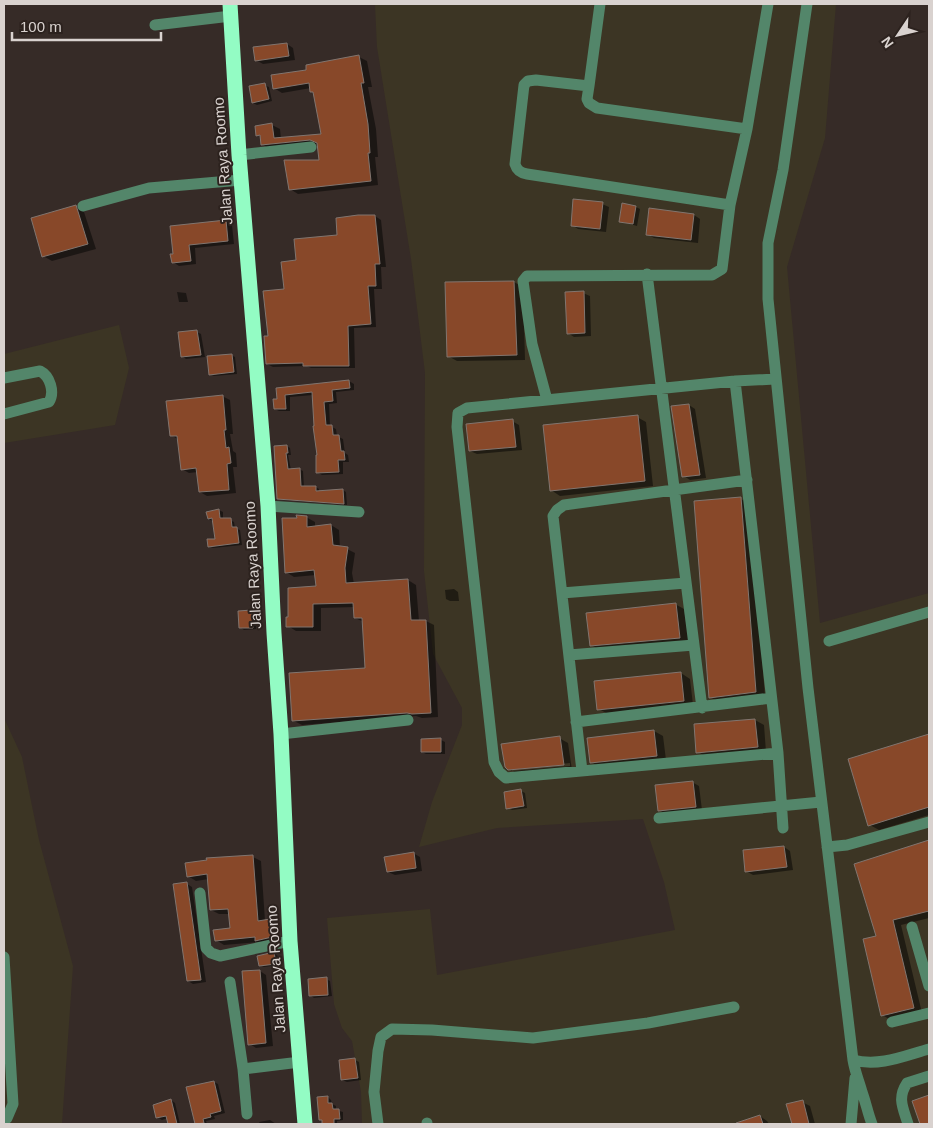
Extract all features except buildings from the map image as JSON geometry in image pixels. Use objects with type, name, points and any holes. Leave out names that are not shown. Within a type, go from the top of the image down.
[{"type":"highway","name":"Jalan Raya Roomo","points":[[231,10],[239,155],[268,506],[290,941],[306,1124]]},
{"type":"lane","points":[[600,4],[589,86],[589,103],[597,108],[747,129]]},
{"type":"lane","points":[[547,400],[532,344],[523,279],[530,275],[712,275],[722,269],[730,204],[747,129],[768,4]]},
{"type":"lane","points":[[807,4],[783,170],[768,243],[768,299],[821,802],[837,846],[853,1060],[856,1076],[872,1124]]},
{"type":"lane","points":[[155,25],[231,10]]},
{"type":"lane","points":[[589,86],[536,80],[526,83],[522,91],[515,164],[520,172],[730,204]]},
{"type":"lane","points":[[239,155],[311,147]]},
{"type":"lane","points":[[83,206],[149,188],[241,180]]},
{"type":"lane","points":[[647,274],[702,708]]},
{"type":"lane","points":[[4,378],[40,371],[48,377],[52,394],[49,402],[4,414]]},
{"type":"lane","points":[[775,379],[735,381],[468,408],[458,413],[457,427],[494,762],[499,772],[506,778],[778,753]]},
{"type":"lane","points":[[735,381],[778,753],[783,828]]},
{"type":"lane","points":[[582,771],[553,516],[564,504],[747,480]]},
{"type":"lane","points":[[268,506],[359,512]]},
{"type":"lane","points":[[562,593],[686,583]]},
{"type":"lane","points":[[829,641],[929,612]]},
{"type":"lane","points":[[569,655],[694,645]]},
{"type":"lane","points":[[576,722],[771,698]]},
{"type":"lane","points":[[281,734],[408,720]]},
{"type":"lane","points":[[659,818],[821,802]]},
{"type":"lane","points":[[837,846],[929,822]]},
{"type":"lane","points":[[200,893],[206,948],[211,953],[220,956],[290,941]]},
{"type":"lane","points":[[912,927],[929,986]]},
{"type":"lane","points":[[4,957],[13,1104],[8,1118],[4,1121]]},
{"type":"lane","points":[[230,982],[243,1070],[246,1114]]},
{"type":"lane","points":[[378,1124],[374,1092],[378,1051],[381,1037],[392,1029],[432,1030],[533,1038],[648,1023],[734,1006]]},
{"type":"lane","points":[[892,1022],[929,1013]]},
{"type":"lane","points":[[853,1060],[862,1063],[880,1063],[929,1049]]},
{"type":"lane","points":[[243,1070],[300,1062]]},
{"type":"lane","points":[[851,1124],[856,1076]]},
{"type":"lane","points":[[908,1124],[902,1103],[902,1091],[907,1083],[929,1076]]},
{"type":"shaded area","points":[[375,4],[836,4],[825,138],[787,267],[820,623],[929,593],[929,1124],[362,1124],[361,1092],[352,1041],[342,1028],[334,1004],[327,918],[430,909],[437,975],[675,930],[664,882],[643,819],[497,828],[419,847],[432,802],[462,725],[462,708],[433,654],[424,571],[425,373],[411,259],[377,47]]},
{"type":"shaded area","points":[[119,325],[129,368],[115,425],[4,443],[4,354]]},
{"type":"shaded area","points":[[4,718],[22,757],[39,840],[73,966],[62,1124],[4,1124]]}]
